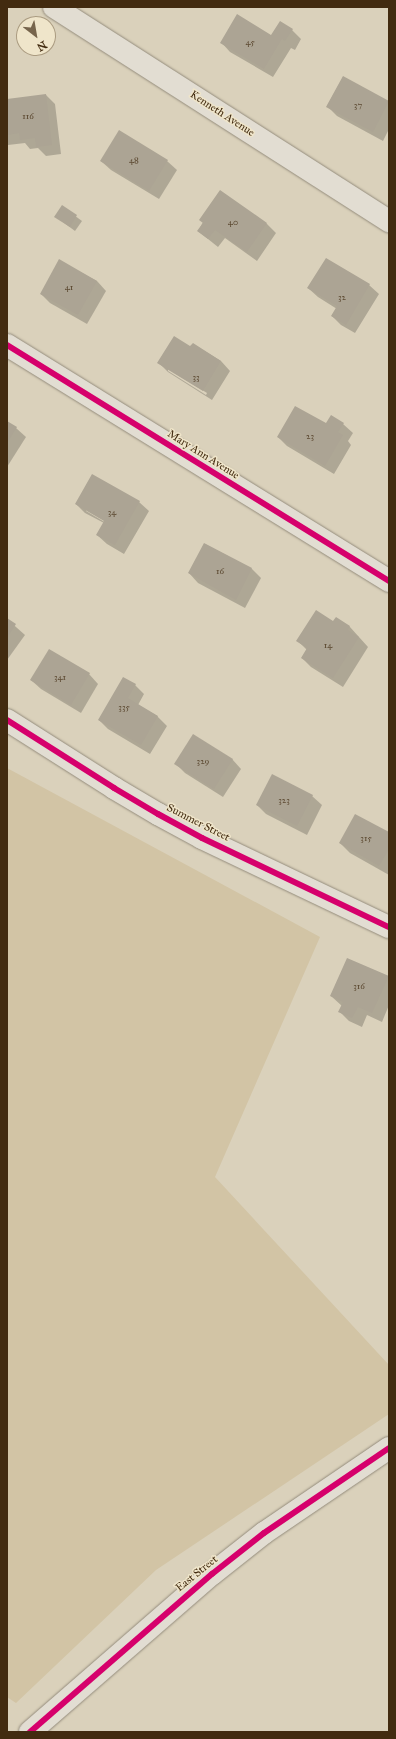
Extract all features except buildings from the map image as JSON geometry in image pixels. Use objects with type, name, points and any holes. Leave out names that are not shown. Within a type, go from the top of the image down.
[{"type":"street","name":"Kenneth Avenue","points":[[54,7],[389,221]]},
{"type":"street","name":"Mary Ann Avenue","points":[[7,345],[389,581]]},
{"type":"street","name":"Summer Street","points":[[7,720],[158,814],[202,838],[389,927]]},
{"type":"street","name":"East Street","points":[[30,1732],[212,1574],[270,1529],[389,1448]]},
{"type":"shaded area","points":[[7,768],[320,937],[215,1177],[389,1365],[389,1414],[156,1570],[16,1703],[7,1697]]},
{"type":"cycle path","points":[[7,345],[389,581]]},
{"type":"cycle path","points":[[7,720],[114,788],[202,838],[389,927]]},
{"type":"cycle path","points":[[30,1732],[212,1574],[264,1533],[389,1448]]}]
